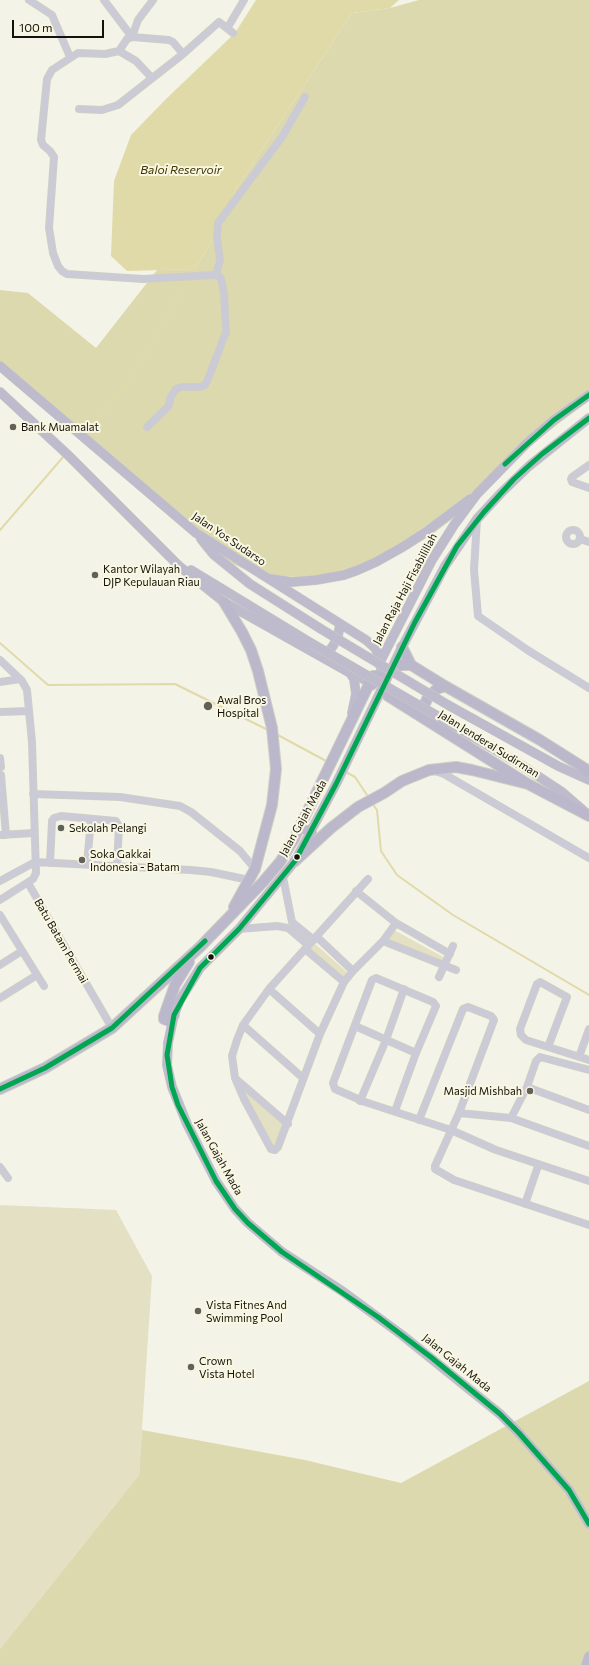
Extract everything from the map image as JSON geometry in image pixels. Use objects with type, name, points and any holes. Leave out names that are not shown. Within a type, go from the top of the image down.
[{"type":"highway","points":[[222,924],[237,903],[255,868],[272,805],[276,783],[272,728],[266,701],[251,650],[224,602]]},
{"type":"highway","points":[[402,647],[411,665]]},
{"type":"highway","points":[[383,673],[401,665],[411,665],[535,737],[589,771]]},
{"type":"highway","name":"Jalan Gajah Mada","points":[[0,1089],[45,1068],[112,1028],[200,947],[272,873],[288,850],[301,826],[350,720],[363,696],[383,673]]},
{"type":"highway","name":"Jalan Jenderal Sudirman","points":[[383,673],[388,696],[528,784],[589,816]]},
{"type":"highway","points":[[427,720],[424,711],[426,701],[432,692],[445,686]]},
{"type":"highway","points":[[295,861],[340,820],[402,781],[429,770],[441,768],[461,768],[479,771],[528,784]]},
{"type":"highway","points":[[301,826],[311,832]]},
{"type":"highway","points":[[174,1014],[169,1021],[164,1019],[175,986],[200,947]]},
{"type":"main road","name":"Jalan Yos Sudarso","points":[[0,366],[196,533],[366,640],[375,648],[383,673]]},
{"type":"main road","points":[[0,392],[73,460],[182,568],[224,602],[362,680],[368,680],[383,673],[402,647],[445,566],[477,519],[528,466],[589,418]]},
{"type":"main road","name":"Jalan Raja Haji Fisabilillah","points":[[383,673],[385,652],[432,560],[454,525],[477,494],[526,444],[554,420],[589,395]]},
{"type":"main road","points":[[266,578],[292,582],[316,580],[344,575],[358,570],[384,558],[426,532],[477,494]]},
{"type":"main road","points":[[196,533],[213,554],[250,584],[321,629],[448,706],[558,766],[589,780]]},
{"type":"main road","points":[[182,568],[191,570],[311,643],[521,765],[567,796],[589,816]]},
{"type":"main road","points":[[320,656],[328,652],[333,646],[338,636],[340,624]]},
{"type":"main road","points":[[350,673],[354,679],[356,694],[350,720]]},
{"type":"main road","name":"Jalan Gajah Mada","points":[[383,673],[375,703],[336,784],[295,861],[239,929],[200,968],[174,1014],[167,1054],[172,1087],[199,1150],[216,1181],[235,1209],[248,1223],[282,1252],[342,1291],[378,1317],[432,1358],[500,1414],[569,1490],[589,1524]]},
{"type":"main road","points":[[586,1665],[589,1656]]},
{"type":"street","points":[[29,0],[52,15],[70,57]]},
{"type":"street","points":[[104,0],[132,37]]},
{"type":"street","points":[[132,37],[138,20],[153,0]]},
{"type":"street","points":[[228,27],[244,0]]},
{"type":"street","points":[[79,108],[102,110],[114,107],[182,54],[218,23],[222,22],[233,33]]},
{"type":"street","points":[[119,51],[127,39],[132,37],[169,40],[173,42],[182,54]]},
{"type":"street","points":[[146,427],[168,407],[170,398],[176,389],[182,387],[200,387],[204,385],[208,379],[226,332],[224,293],[220,277],[216,275],[143,279],[67,274],[60,269],[53,253],[49,228],[54,157],[43,145],[41,140],[49,74],[57,65],[70,57],[78,53],[105,54],[119,51],[136,61],[152,78]]},
{"type":"street","points":[[216,275],[220,260],[217,237],[218,224],[282,137],[305,97]]},
{"type":"street","points":[[589,465],[571,479],[572,482],[589,488]]},
{"type":"street","points":[[477,519],[474,570],[478,616],[529,651],[589,688]]},
{"type":"street","points":[[580,539],[589,542]]},
{"type":"street","points":[[0,660],[20,679],[26,688],[30,711],[36,873],[33,879],[28,883],[0,900]]},
{"type":"street","points":[[0,682],[20,679]]},
{"type":"street","points":[[0,712],[30,711]]},
{"type":"street","points":[[0,758],[1,767]]},
{"type":"street","points":[[429,770],[444,774],[589,858]]},
{"type":"street","points":[[1,777],[3,835],[34,834]]},
{"type":"street","points":[[33,794],[120,797],[180,806],[191,812],[240,851],[255,868]]},
{"type":"street","points":[[50,862],[54,818],[61,816],[115,820],[118,823],[117,866]]},
{"type":"street","points":[[88,864],[92,819]]},
{"type":"street","points":[[0,880],[35,862],[50,862],[211,872],[249,880]]},
{"type":"street","points":[[283,877],[290,925],[307,947],[344,982]]},
{"type":"street","points":[[368,879],[269,989],[243,1025],[237,1040],[232,1056],[235,1078],[247,1104],[272,1149],[275,1150],[278,1148],[320,1034],[344,982],[383,941],[396,923]]},
{"type":"street","name":"Batu Batam Permai","points":[[28,883],[112,1028]]},
{"type":"street","points":[[356,891],[396,923],[450,954]]},
{"type":"street","points":[[0,914],[2,924],[22,951],[44,986]]},
{"type":"street","points":[[239,929],[290,925],[315,938],[353,971]]},
{"type":"street","points":[[383,941],[456,970]]},
{"type":"street","points":[[439,977],[453,946]]},
{"type":"street","points":[[0,965],[22,951]]},
{"type":"street","points":[[0,998],[37,975]]},
{"type":"street","points":[[395,1111],[416,1053],[436,1006],[433,1002],[374,978],[333,1083],[336,1091],[451,1130],[496,1150],[538,1166],[589,1181]]},
{"type":"street","points":[[548,1047],[567,997],[540,982],[537,984],[520,1032],[523,1038],[526,1040],[579,1057],[589,1060]]},
{"type":"street","points":[[269,989],[320,1034]]},
{"type":"street","points":[[360,1100],[386,1040],[404,989]]},
{"type":"street","points":[[419,1120],[463,1011],[468,1007],[491,1016],[494,1020],[459,1113],[435,1166],[435,1170],[454,1180],[589,1225]]},
{"type":"street","points":[[243,1025],[303,1078]]},
{"type":"street","points":[[355,1026],[416,1053]]},
{"type":"street","points":[[579,1057],[589,1029]]},
{"type":"street","points":[[511,1118],[527,1087],[536,1061],[540,1057],[589,1070]]},
{"type":"street","points":[[235,1078],[288,1124]]},
{"type":"street","points":[[527,1087],[589,1110]]},
{"type":"street","points":[[459,1113],[511,1118],[589,1146]]},
{"type":"street","points":[[525,1204],[538,1166]]},
{"type":"street","points":[[0,1167],[8,1178]]},
{"type":"shaded area","points":[[419,0],[589,0],[589,400],[517,456],[455,517],[409,549],[384,560],[334,574],[298,577],[256,575],[227,561],[0,366],[0,290],[28,293],[96,348],[157,270],[195,269],[215,236],[236,189],[352,13],[390,8]]},
{"type":"shaded area","points":[[394,930],[445,958],[442,964],[386,942]]},
{"type":"shaded area","points":[[314,943],[347,972],[341,982],[305,952]]},
{"type":"shaded area","points":[[243,1089],[284,1124],[275,1148],[272,1146],[245,1096]]},
{"type":"shaded area","points":[[0,1205],[116,1210],[152,1276],[139,1475],[0,1649]]},
{"type":"shaded area","points":[[589,1381],[589,1665],[0,1665],[0,1649],[139,1475],[142,1430],[305,1460],[401,1483]]},
{"type":"water","name":"Baloi Reservoir","points":[[256,0],[399,0],[390,8],[352,13],[236,189],[215,236],[195,269],[127,271],[111,256],[114,181],[131,135],[235,33]]},
{"type":"waterway","points":[[193,273],[195,269]]},
{"type":"waterway","points":[[84,435],[129,381],[187,282]]},
{"type":"waterway","points":[[0,530],[64,456]]},
{"type":"waterway","points":[[0,643],[48,685],[175,684],[268,730]]},
{"type":"waterway","points":[[276,734],[328,762]]},
{"type":"waterway","points":[[344,771],[355,777],[369,798]]},
{"type":"waterway","points":[[372,803],[377,810],[381,851],[397,875],[453,915],[589,995]]},
{"type":"transit line","points":[[505,464],[554,420],[589,395]]},
{"type":"transit line","points":[[589,418],[542,454],[514,479],[484,512],[457,546],[415,622],[336,784],[295,861],[239,929],[200,968],[174,1015],[167,1055],[172,1087],[178,1105],[216,1181],[235,1209],[248,1223],[282,1252],[378,1317],[432,1358],[500,1414],[519,1433],[569,1490],[589,1524]]},
{"type":"transit line","points":[[0,1089],[45,1068],[112,1028],[205,941]]},
{"type":"place","name":"Bank Muamalat","points":[[13,427]]},
{"type":"place","name":"Kantor Wilayah DJP Kepulauan Riau","points":[[95,575]]},
{"type":"place","name":"Awal Bros Hospital","points":[[208,706]]},
{"type":"place","name":"Sekolah Pelangi","points":[[61,828]]},
{"type":"place","name":"Soka Gakkai Indonesia - Batam","points":[[82,860]]},
{"type":"place","name":"Masjid Mishbah","points":[[530,1091]]},
{"type":"place","name":"Vista Fitnes And Swimming Pool","points":[[198,1311]]},
{"type":"place","name":"Crown Vista Hotel","points":[[191,1367]]}]
